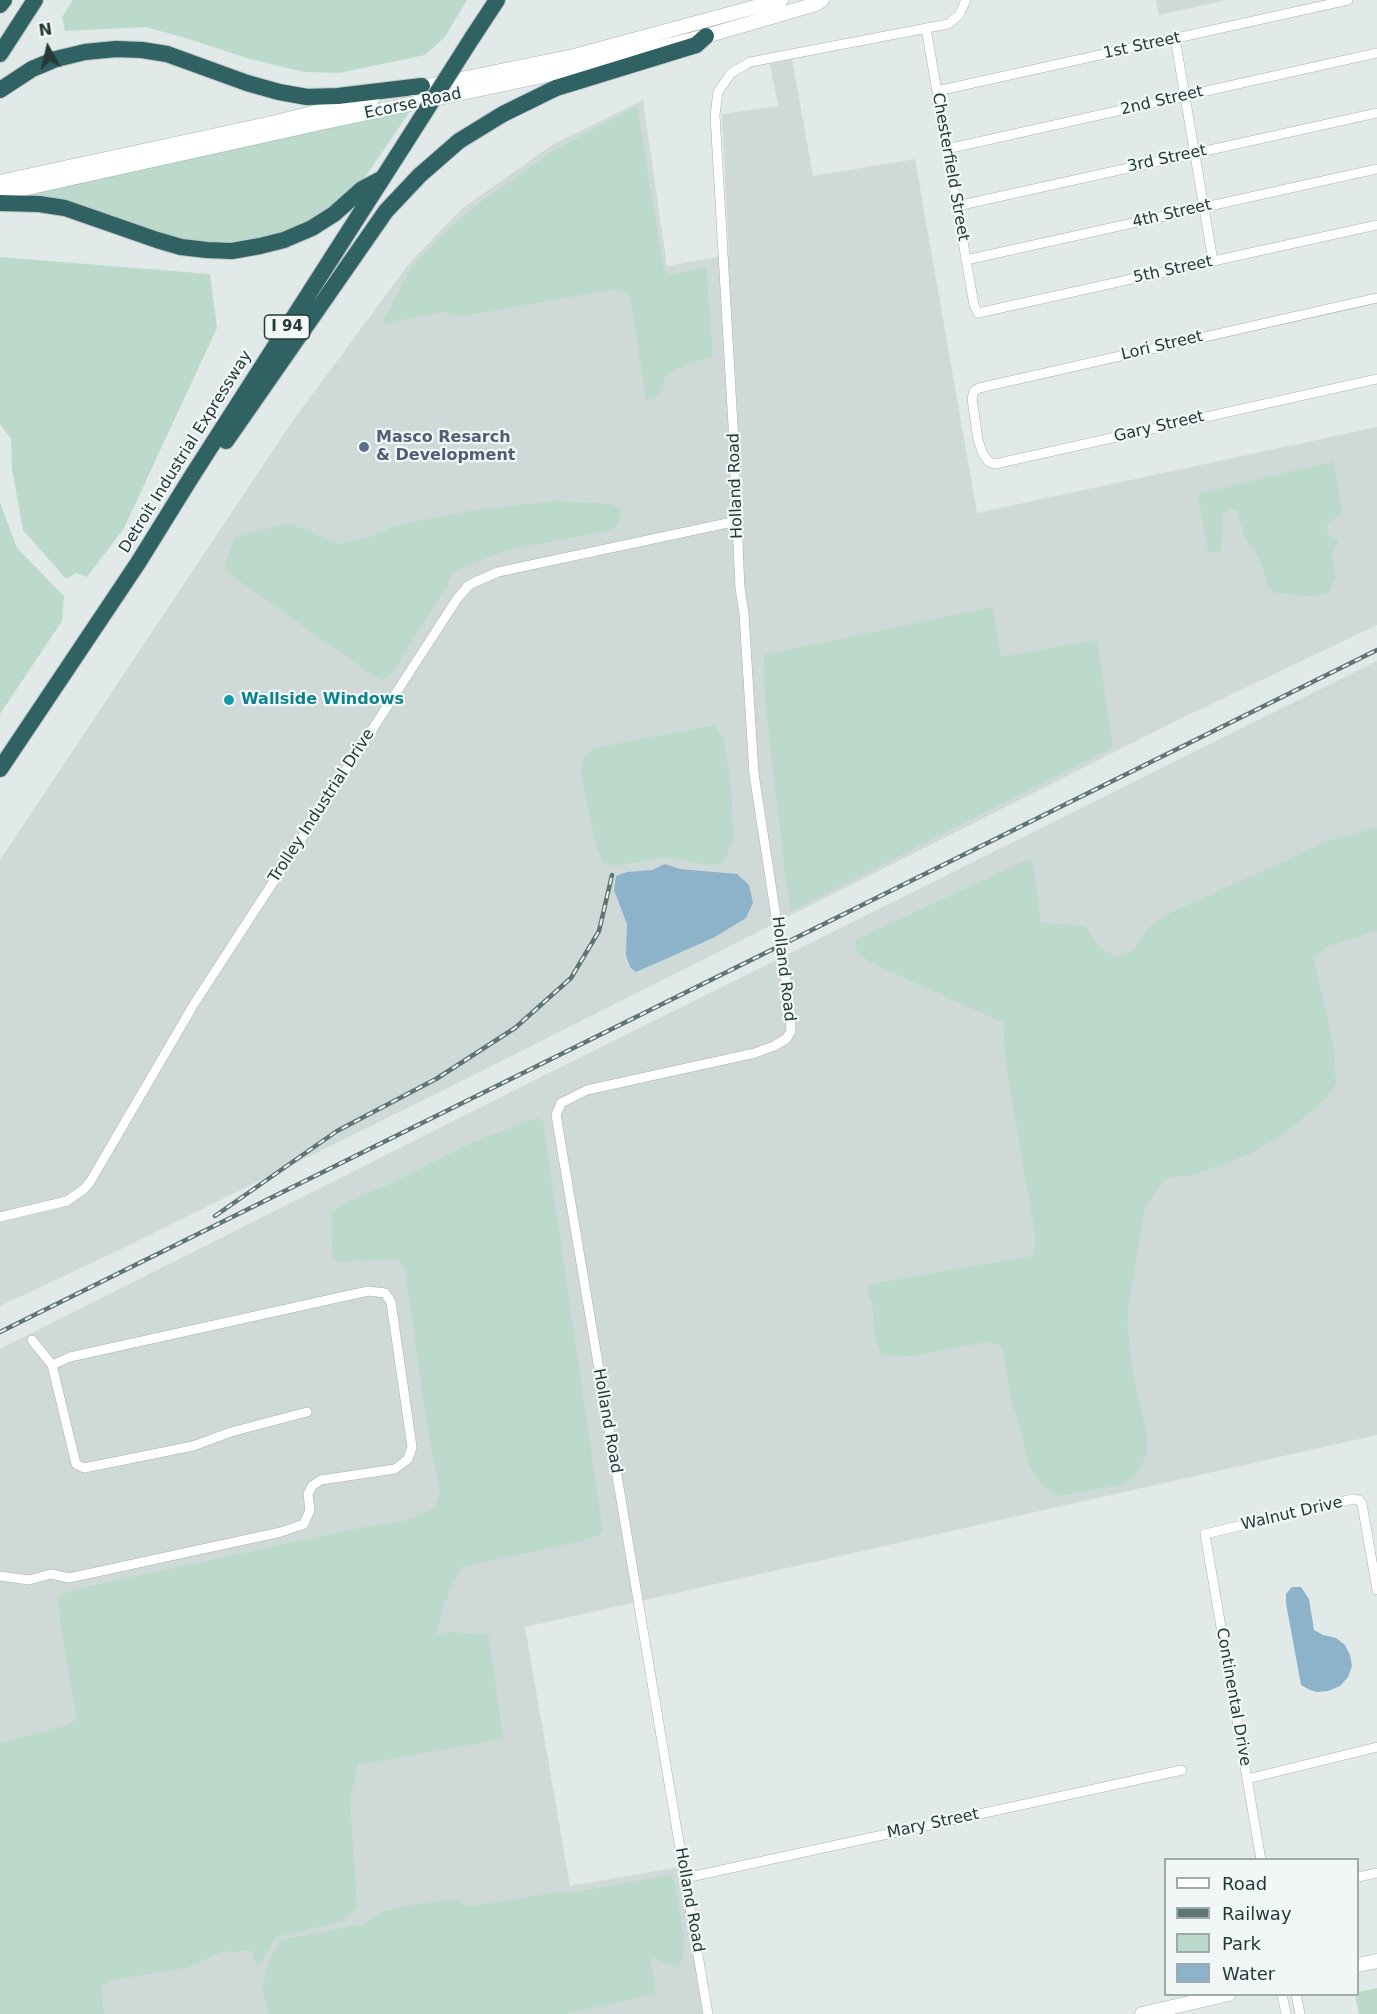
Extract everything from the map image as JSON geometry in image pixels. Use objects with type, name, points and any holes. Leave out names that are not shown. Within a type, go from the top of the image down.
[{"type":"highway","points":[[0,5],[4,0]]},
{"type":"highway","points":[[0,54],[35,0]]},
{"type":"highway","name":"Detroit Industrial Expressway","points":[[0,769],[138,563],[497,0]]},
{"type":"highway","points":[[192,476],[223,446],[386,211],[459,141],[503,114],[556,88],[696,45],[706,36]]},
{"type":"highway","points":[[0,90],[32,69],[56,59],[86,52],[116,49],[167,54],[247,83],[307,97],[338,96],[422,86]]},
{"type":"highway","points":[[0,203],[39,204],[65,208],[182,247],[232,250],[284,240],[312,228],[334,214],[362,189],[382,179]]},
{"type":"main road","name":"Ecorse Road","points":[[0,182],[272,123],[422,86],[574,56],[781,0]]},
{"type":"main road","name":"Ecorse Road","points":[[0,195],[538,77],[706,36],[816,4],[822,0]]},
{"type":"main road","points":[[1359,1965],[1377,1961]]},
{"type":"main road","points":[[1142,2014],[1224,1996]]},
{"type":"street","name":"Holland Road","points":[[708,2014],[556,1118],[561,1103],[587,1090],[754,1053],[786,1039],[791,1031],[790,1008],[754,774],[737,521],[715,115],[718,92],[731,73],[750,62],[948,24],[962,11],[966,0]]},
{"type":"street","name":"1st Street","points":[[937,91],[1348,0]]},
{"type":"street","name":"Chesterfield Street","points":[[926,28],[974,305]]},
{"type":"street","points":[[1175,38],[1213,261]]},
{"type":"street","name":"2nd Street","points":[[947,149],[1377,53]]},
{"type":"street","name":"3rd Street","points":[[957,206],[1377,113]]},
{"type":"street","name":"4th Street","points":[[966,260],[1377,169]]},
{"type":"street","name":"5th Street","points":[[974,305],[978,314],[1377,225]]},
{"type":"street","name":"Lori Street","points":[[975,416],[972,394],[979,388],[1377,298]]},
{"type":"street","name":"Gary Street","points":[[975,416],[983,453],[989,462],[995,464],[1377,379]]},
{"type":"street","name":"Trolley Industrial Drive","points":[[0,1217],[67,1202],[90,1182],[194,1004],[457,599],[468,586],[498,572],[737,521]]},
{"type":"street","points":[[0,1576],[28,1580],[51,1574],[69,1578],[281,1532],[304,1524],[310,1510],[308,1494],[312,1486],[321,1479],[395,1469],[408,1459],[412,1447],[391,1302],[385,1293],[368,1291],[70,1357],[52,1365]]},
{"type":"street","points":[[32,1340],[52,1365],[76,1464],[84,1468],[193,1446],[231,1431],[307,1412]]},
{"type":"street","name":"Walnut Drive","points":[[1205,1534],[1353,1499],[1359,1500],[1362,1504],[1377,1590]]},
{"type":"street","name":"Continental Drive","points":[[1205,1534],[1261,1858]]},
{"type":"street","points":[[1247,1779],[1377,1747]]},
{"type":"street","name":"Mary Street","points":[[685,1878],[1182,1770]]},
{"type":"street","points":[[1359,1878],[1377,1873]]},
{"type":"street","points":[[1282,1996],[1286,2014]]},
{"type":"street","points":[[1296,1996],[1300,2014]]},
{"type":"shaded area","points":[[1156,0],[1227,0],[1159,15]]},
{"type":"shaded area","points":[[792,59],[813,176],[915,159],[977,513],[1377,427],[1377,625],[1184,717],[448,1088],[0,1306],[0,860],[289,426],[411,261],[463,208],[552,145],[643,100],[667,266],[729,255],[722,114],[778,106],[770,64]]},
{"type":"shaded area","points":[[1377,661],[1377,1435],[525,1627],[570,1886],[679,1867],[703,2014],[0,2014],[0,1349]]},
{"type":"green space","points":[[73,0],[467,0],[445,37],[425,55],[339,73],[304,72],[250,59],[146,27],[65,31],[62,17]]},
{"type":"green space","points":[[637,106],[664,271],[668,275],[706,268],[713,357],[690,363],[665,375],[663,390],[656,398],[646,400],[630,294],[615,289],[458,317],[444,312],[382,324],[412,266],[468,211],[553,151]]},
{"type":"green space","points":[[413,107],[366,176],[351,191],[320,215],[277,236],[228,245],[189,242],[31,197],[30,194]]},
{"type":"green space","points":[[0,257],[210,274],[217,328],[124,528],[87,577],[76,573],[66,579],[23,530],[12,469],[11,439],[0,424]]},
{"type":"green space","points":[[1334,461],[1342,513],[1330,521],[1327,527],[1328,534],[1339,541],[1332,557],[1336,577],[1329,593],[1312,596],[1275,593],[1268,588],[1266,576],[1255,551],[1246,541],[1237,511],[1231,509],[1223,514],[1221,551],[1208,553],[1198,494]]},
{"type":"green space","points":[[555,501],[610,504],[619,507],[621,517],[613,530],[507,550],[454,571],[392,673],[383,681],[225,571],[234,538],[286,523],[338,544],[369,537],[391,527],[417,521],[474,510]]},
{"type":"green space","points":[[0,502],[17,548],[64,596],[62,621],[0,714]]},
{"type":"green space","points":[[992,607],[1001,657],[1097,640],[1113,747],[790,912],[765,698],[764,655]]},
{"type":"green space","points":[[715,725],[723,737],[730,777],[734,838],[723,863],[706,865],[667,857],[614,866],[604,863],[596,846],[580,770],[585,755],[595,748]]},
{"type":"green space","points":[[1377,827],[1377,931],[1327,947],[1313,957],[1329,1022],[1334,1050],[1336,1084],[1326,1099],[1286,1132],[1251,1154],[1193,1175],[1166,1178],[1145,1207],[1127,1317],[1132,1367],[1147,1437],[1147,1455],[1134,1478],[1119,1485],[1059,1496],[1043,1486],[1028,1463],[1011,1400],[1002,1346],[987,1342],[916,1355],[890,1357],[880,1353],[875,1339],[872,1303],[867,1291],[871,1284],[1032,1256],[1036,1240],[1006,1064],[1003,1023],[874,964],[857,953],[855,940],[1024,861],[1033,861],[1041,923],[1084,926],[1100,948],[1118,957],[1132,951],[1148,928],[1170,913],[1330,840]]},
{"type":"green space","points":[[539,1117],[543,1120],[603,1533],[583,1541],[462,1567],[449,1591],[435,1635],[450,1632],[489,1635],[503,1739],[358,1765],[350,1801],[357,1906],[345,1921],[276,1937],[257,1968],[252,1951],[221,1952],[187,1968],[111,1980],[101,1986],[104,2014],[0,2014],[0,1743],[67,1725],[77,1719],[58,1598],[67,1592],[81,1588],[359,1528],[404,1521],[433,1509],[440,1493],[425,1412],[405,1269],[397,1259],[336,1262],[332,1253],[331,1212],[347,1202],[396,1181],[473,1142]]},
{"type":"green space","points":[[670,1875],[674,1877],[685,1944],[681,1963],[674,1967],[654,1958],[651,1961],[656,1994],[564,2014],[269,2014],[262,1985],[270,1960],[280,1940],[363,1924],[381,1912],[410,1905],[458,1899],[467,1907],[556,1892],[570,1893]]},
{"type":"green space","points":[[1377,1988],[1377,2014],[1359,2014],[1355,1996],[1359,1996],[1359,1992]]},
{"type":"water","points":[[665,864],[680,869],[737,874],[749,885],[753,903],[746,918],[713,938],[636,972],[630,967],[626,955],[627,924],[614,890],[616,876],[627,872],[652,870]]},
{"type":"water","points":[[1292,1587],[1301,1587],[1309,1599],[1314,1630],[1336,1638],[1345,1645],[1350,1655],[1352,1666],[1348,1677],[1340,1686],[1328,1691],[1317,1692],[1301,1685],[1286,1603],[1286,1594]]},
{"type":"railway","points":[[0,1332],[1377,650]]},
{"type":"railway","points":[[215,1216],[337,1131],[436,1079],[515,1028],[571,978],[599,931],[612,875]]},
{"type":"place","name":"Masco Resarch & Development","points":[[364,447]]},
{"type":"place","name":"Wallside Windows","points":[[229,700]]}]
